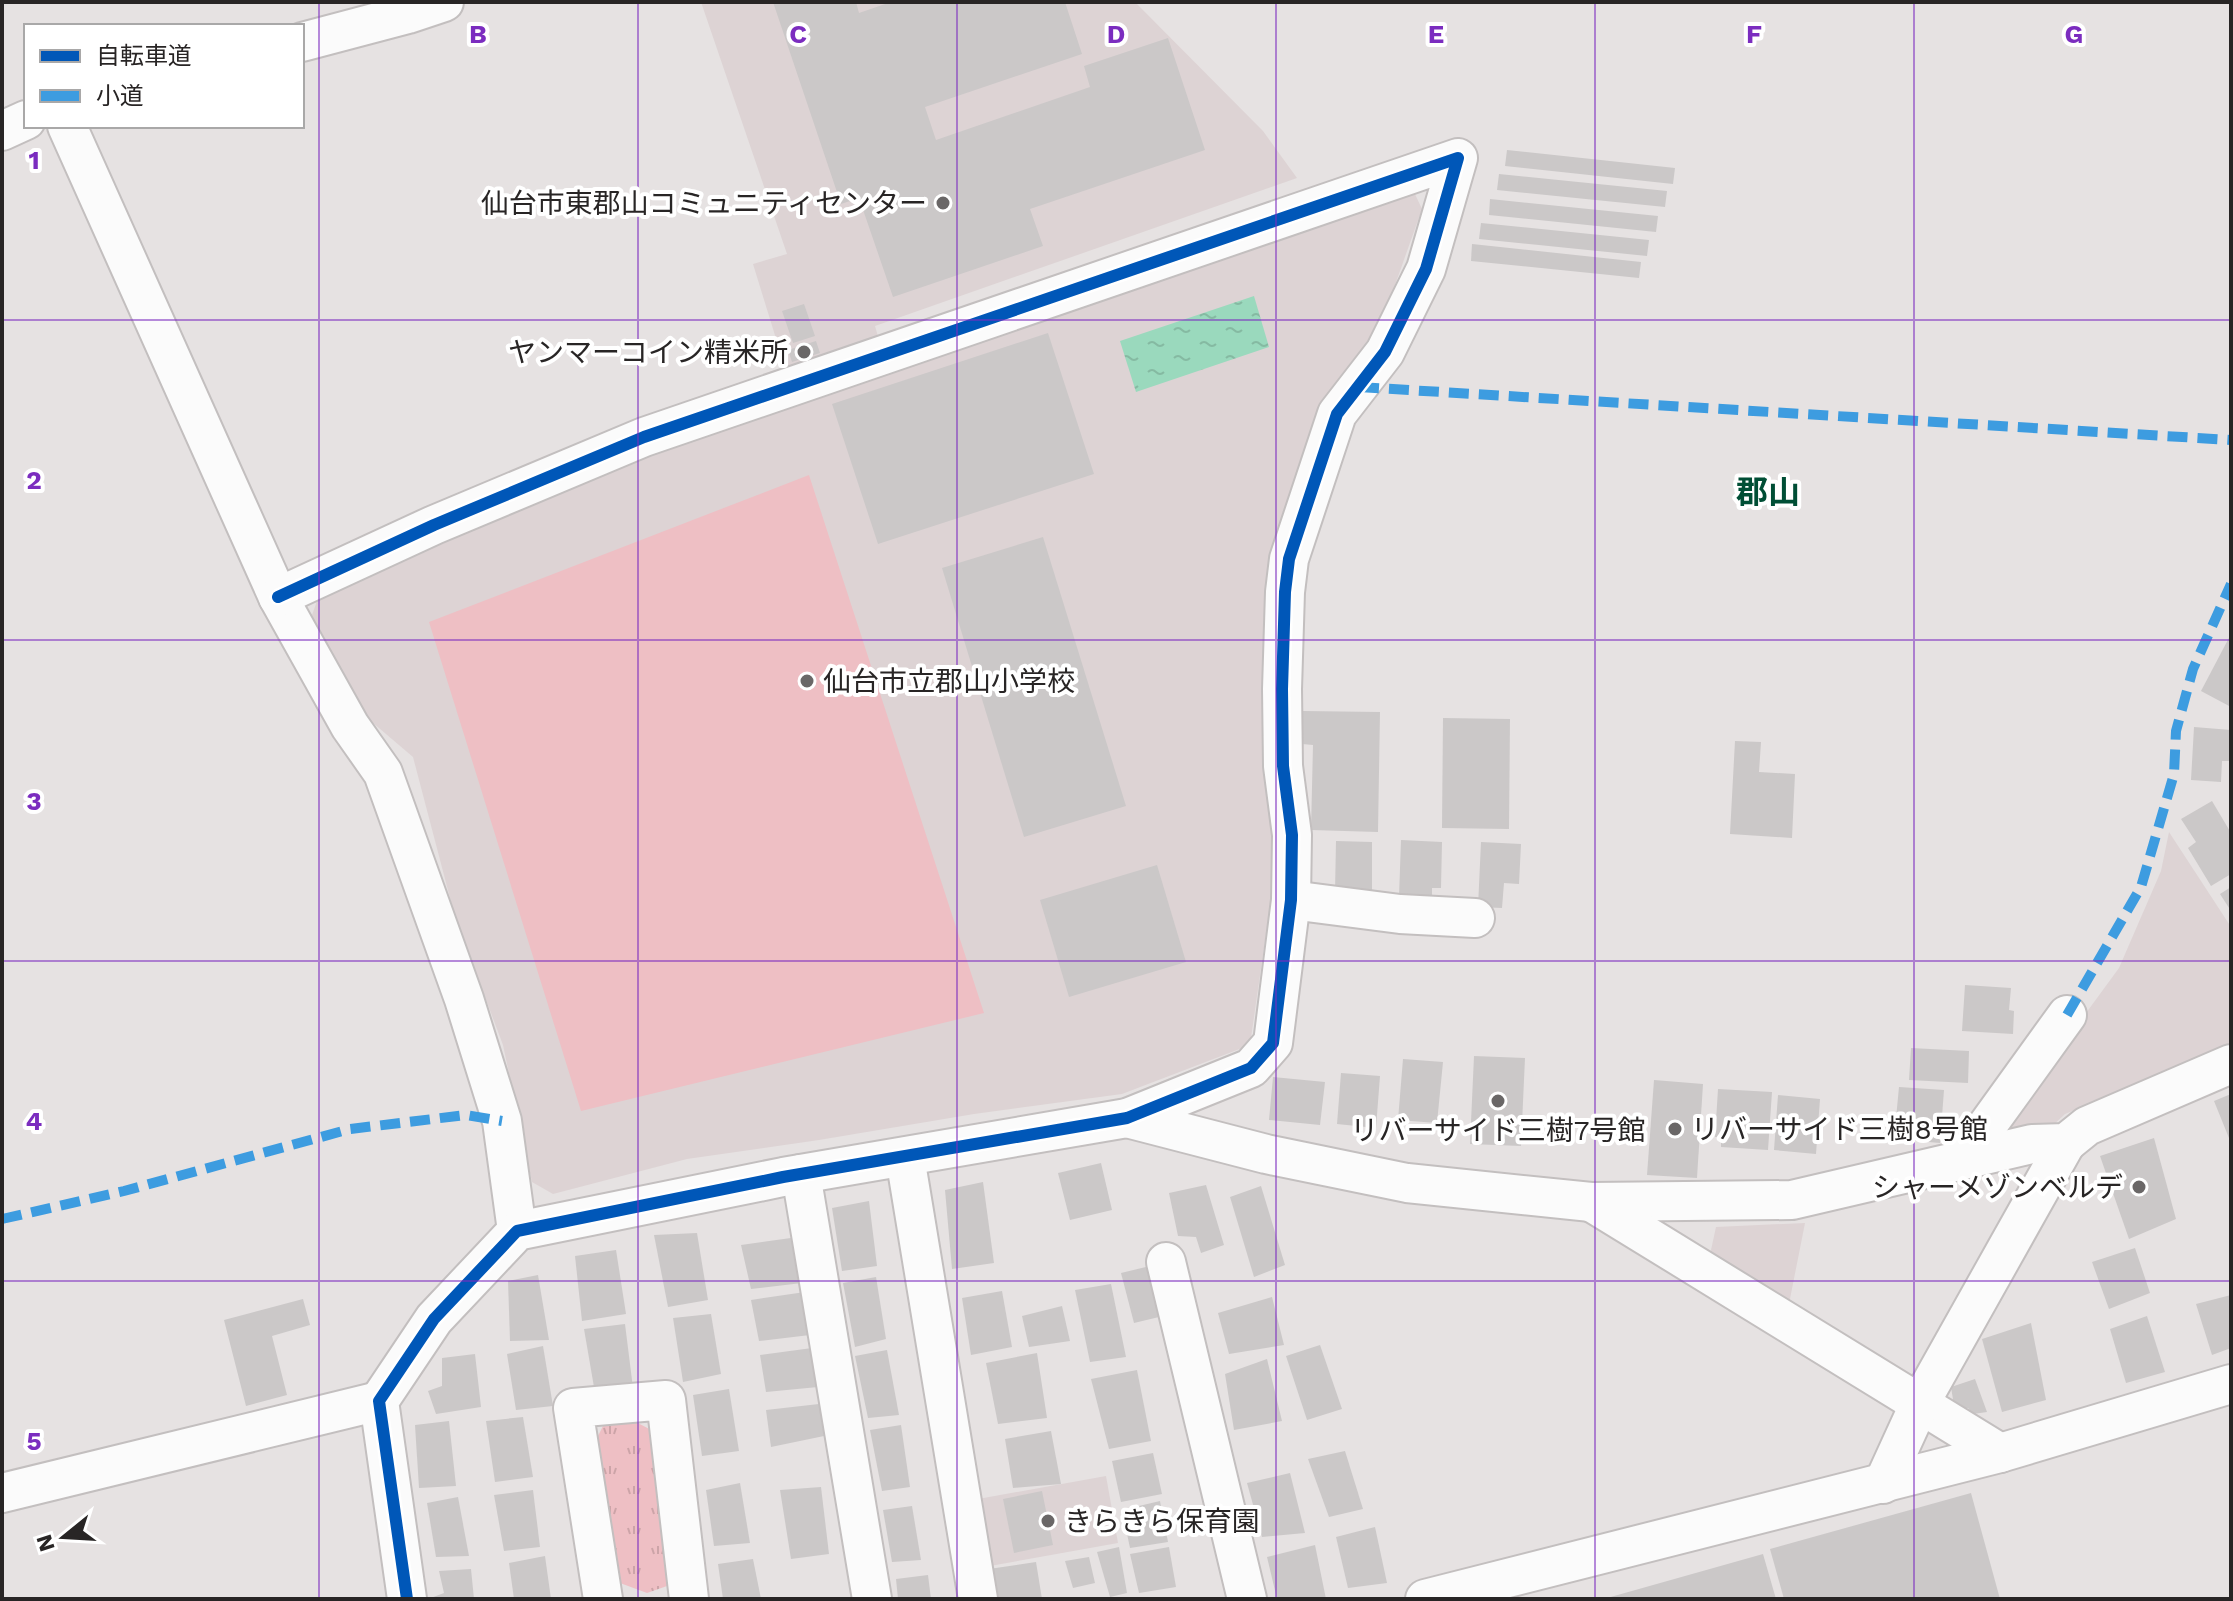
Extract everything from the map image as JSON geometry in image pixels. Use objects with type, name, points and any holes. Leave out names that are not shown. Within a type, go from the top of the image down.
[{"type":"street","points":[[304,41],[444,2]]},
{"type":"street","points":[[2,131],[24,121]]},
{"type":"street","points":[[68,128],[278,597],[350,726],[383,773],[464,999],[502,1121],[517,1231]]},
{"type":"street","points":[[278,597],[434,525],[644,437],[1458,158],[1426,269],[1385,352],[1337,414],[1289,559],[1282,689],[1283,766],[1292,835],[1291,900],[1273,1043],[1251,1068],[1127,1118],[801,1174],[517,1231],[434,1319],[379,1401],[407,1599]]},
{"type":"street","points":[[1291,900],[1400,914],[1475,918]]},
{"type":"street","points":[[1963,1159],[2067,1015]]},
{"type":"street","points":[[1883,1484],[1920,1403],[2066,1143],[2087,1126],[2231,1064]]},
{"type":"street","points":[[1127,1118],[1266,1154],[1407,1183],[1591,1202],[1792,1200],[2032,1144],[2066,1143]]},
{"type":"street","points":[[905,1157],[978,1599]]},
{"type":"street","points":[[801,1174],[872,1599]]},
{"type":"street","points":[[1591,1202],[2000,1453]]},
{"type":"street","points":[[1166,1262],[1247,1599]]},
{"type":"street","points":[[1425,1599],[2000,1453],[2231,1384]]},
{"type":"street","points":[[603,1599],[573,1408],[666,1400],[689,1599]]},
{"type":"street","points":[[2,1493],[379,1401]]},
{"type":"shaded area","points":[[701,2],[1135,2],[1263,131],[1297,178],[875,326],[879,340],[786,371],[753,264],[787,254]]},
{"type":"shaded area","name":"仙台市立郡山小学校","points":[[1414,192],[1422,209],[1384,316],[1350,370],[1319,430],[1280,836],[1250,1045],[1122,1094],[687,1159],[553,1194],[532,1182],[503,1045],[455,917],[413,757],[359,711],[312,615],[321,590],[577,482],[983,337]]},
{"type":"shaded area","points":[[2169,832],[2231,927],[2231,1047],[2065,1114],[2049,1129],[1993,1140],[2119,968],[2161,871]]},
{"type":"shaded area","points":[[1805,1223],[1788,1309],[1709,1259],[1716,1227]]},
{"type":"shaded area","name":"きらきら保育園","points":[[1106,1476],[1118,1543],[990,1566],[978,1499]]},
{"type":"green space","points":[[809,475],[984,1013],[581,1111],[429,622]]},
{"type":"green space","points":[[634,1421],[657,1433],[674,1570],[667,1586],[647,1593],[620,1583],[595,1442],[603,1426]]},
{"type":"water","points":[[1254,296],[1269,347],[1136,392],[1120,341]]},
{"type":"building","points":[[773,2],[856,2],[859,13],[891,2],[1065,2],[1082,54],[925,107],[936,140],[1090,87],[1084,66],[1168,38],[1205,150],[1030,209],[1043,246],[893,297],[859,198],[841,204]]},
{"type":"building","points":[[1507,150],[1675,168],[1673,184],[1505,166]]},
{"type":"building","points":[[1499,174],[1667,191],[1665,207],[1497,190]]},
{"type":"building","points":[[1490,199],[1658,216],[1656,232],[1489,215]]},
{"type":"building","points":[[1481,223],[1649,240],[1647,256],[1479,239]]},
{"type":"building","points":[[1472,244],[1641,262],[1639,278],[1471,261]]},
{"type":"building","points":[[804,304],[815,336],[793,343],[782,311]]},
{"type":"building","points":[[1048,333],[1094,474],[878,544],[832,404]]},
{"type":"building","name":"ヤンマーコイン精米所","points":[[816,341],[820,353],[792,362],[788,350]]},
{"type":"building","points":[[1043,537],[1126,806],[1024,837],[942,568]]},
{"type":"building","points":[[2231,634],[2231,707],[2201,691]]},
{"type":"building","points":[[1303,711],[1380,712],[1378,832],[1311,830],[1313,745],[1302,744]]},
{"type":"building","points":[[1443,718],[1510,719],[1509,829],[1442,828]]},
{"type":"building","points":[[2194,727],[2231,730],[2231,761],[2222,761],[2221,782],[2191,780]]},
{"type":"building","points":[[1735,741],[1761,742],[1759,772],[1795,774],[1792,838],[1730,834]]},
{"type":"building","points":[[2212,801],[2231,833],[2231,874],[2211,886],[2188,848],[2196,842],[2181,819]]},
{"type":"building","points":[[1401,840],[1442,842],[1441,888],[1432,888],[1432,898],[1399,897]]},
{"type":"building","points":[[1336,841],[1372,842],[1372,893],[1335,892]]},
{"type":"building","points":[[1481,842],[1521,844],[1519,884],[1504,883],[1502,908],[1478,907]]},
{"type":"building","points":[[1157,865],[1186,962],[1069,997],[1040,900]]},
{"type":"building","points":[[2231,887],[2231,911],[2220,894]]},
{"type":"building","points":[[1965,985],[2011,988],[2009,1010],[2014,1011],[2013,1034],[1962,1031]]},
{"type":"building","points":[[1911,1048],[1969,1051],[1968,1083],[1909,1080]]},
{"type":"building","name":"リバーサイド三樹7号館","points":[[1474,1056],[1525,1058],[1521,1146],[1470,1144]]},
{"type":"building","points":[[1403,1059],[1443,1062],[1437,1123],[1398,1120]]},
{"type":"building","points":[[1341,1073],[1380,1076],[1376,1128],[1337,1124]]},
{"type":"building","points":[[1273,1077],[1325,1082],[1320,1125],[1269,1120]]},
{"type":"building","name":"リバーサイド三樹8号館","points":[[1654,1080],[1703,1084],[1697,1178],[1647,1175]]},
{"type":"building","points":[[1899,1087],[1944,1090],[1940,1143],[1894,1139]]},
{"type":"building","points":[[1718,1089],[1772,1092],[1768,1150],[1721,1147],[1721,1137],[1715,1137]]},
{"type":"building","points":[[2231,1094],[2231,1143],[2214,1101]]},
{"type":"building","points":[[1778,1095],[1820,1099],[1816,1154],[1774,1150]]},
{"type":"building","name":"シャーメゾンベルデ","points":[[2154,1138],[2176,1219],[2129,1239],[2100,1156]]},
{"type":"building","points":[[1101,1163],[1112,1210],[1070,1220],[1058,1173]]},
{"type":"building","points":[[983,1182],[994,1263],[952,1269],[945,1190]]},
{"type":"building","points":[[1206,1185],[1224,1245],[1201,1253],[1196,1237],[1178,1236],[1169,1193]]},
{"type":"building","points":[[1261,1186],[1285,1265],[1254,1277],[1230,1197]]},
{"type":"building","points":[[869,1201],[877,1266],[842,1271],[832,1208]]},
{"type":"building","points":[[697,1233],[708,1300],[668,1307],[654,1235]]},
{"type":"building","points":[[798,1237],[802,1283],[751,1289],[741,1245]]},
{"type":"building","points":[[2135,1248],[2150,1293],[2109,1309],[2092,1262]]},
{"type":"building","points":[[616,1250],[626,1314],[582,1321],[575,1256]]},
{"type":"building","points":[[1150,1266],[1159,1317],[1134,1323],[1121,1273]]},
{"type":"building","points":[[538,1275],[549,1340],[510,1341],[508,1281]]},
{"type":"building","points":[[876,1277],[886,1339],[855,1347],[843,1283]]},
{"type":"building","points":[[1111,1284],[1126,1357],[1090,1362],[1075,1290]]},
{"type":"building","points":[[1002,1291],[1012,1347],[971,1355],[962,1298]]},
{"type":"building","points":[[805,1292],[810,1335],[759,1341],[751,1300]]},
{"type":"building","points":[[2231,1295],[2231,1348],[2212,1355],[2196,1304]]},
{"type":"building","points":[[1272,1297],[1284,1345],[1229,1354],[1218,1313]]},
{"type":"building","points":[[303,1299],[310,1325],[272,1336],[287,1395],[246,1406],[224,1320]]},
{"type":"building","points":[[1062,1306],[1070,1341],[1029,1347],[1022,1316]]},
{"type":"building","points":[[711,1314],[721,1374],[683,1382],[673,1318]]},
{"type":"building","points":[[2147,1316],[2165,1372],[2126,1383],[2110,1329]]},
{"type":"building","points":[[2031,1323],[2046,1400],[2002,1412],[1982,1339]]},
{"type":"building","points":[[625,1324],[633,1388],[595,1393],[584,1329]]},
{"type":"building","points":[[1320,1345],[1342,1409],[1307,1420],[1286,1356]]},
{"type":"building","points":[[543,1346],[553,1406],[516,1410],[507,1354]]},
{"type":"building","points":[[812,1348],[818,1387],[766,1392],[760,1355]]},
{"type":"building","points":[[887,1350],[899,1415],[868,1418],[855,1356]]},
{"type":"building","points":[[1037,1353],[1047,1418],[998,1424],[986,1363]]},
{"type":"building","points":[[475,1354],[481,1407],[436,1414],[428,1391],[442,1386],[442,1358]]},
{"type":"building","points":[[1267,1359],[1282,1421],[1234,1430],[1225,1374]]},
{"type":"building","points":[[1137,1370],[1151,1441],[1109,1449],[1091,1379]]},
{"type":"building","points":[[1975,1379],[1987,1412],[1973,1414],[1968,1408],[1955,1412],[1951,1387]]},
{"type":"building","points":[[729,1389],[739,1451],[702,1456],[693,1395]]},
{"type":"building","points":[[819,1404],[824,1436],[771,1447],[766,1410]]},
{"type":"building","points":[[523,1417],[533,1477],[495,1482],[486,1421]]},
{"type":"building","points":[[449,1421],[456,1486],[419,1488],[415,1425]]},
{"type":"building","points":[[901,1425],[910,1487],[882,1491],[870,1430]]},
{"type":"building","points":[[1051,1431],[1061,1484],[1013,1488],[1005,1439]]},
{"type":"building","points":[[1345,1451],[1363,1509],[1329,1517],[1308,1459]]},
{"type":"building","points":[[1153,1453],[1162,1494],[1121,1502],[1112,1461]]},
{"type":"building","points":[[1290,1473],[1305,1533],[1262,1537],[1247,1483]]},
{"type":"building","points":[[740,1483],[750,1543],[714,1546],[706,1490]]},
{"type":"building","points":[[821,1487],[829,1554],[791,1559],[780,1490]]},
{"type":"building","points":[[533,1490],[540,1547],[504,1551],[494,1495]]},
{"type":"building","points":[[1042,1491],[1053,1545],[1014,1553],[1003,1499]]},
{"type":"building","points":[[1971,1493],[2000,1599],[1784,1599],[1770,1549]]},
{"type":"building","points":[[458,1497],[469,1556],[436,1557],[427,1503]]},
{"type":"building","points":[[1160,1501],[1168,1542],[1130,1548],[1122,1510]]},
{"type":"building","points":[[912,1506],[921,1560],[892,1562],[883,1510]]},
{"type":"building","points":[[1375,1527],[1387,1583],[1348,1588],[1336,1537]]},
{"type":"building","points":[[1315,1545],[1326,1599],[1277,1599],[1267,1557]]},
{"type":"building","points":[[1119,1547],[1127,1593],[1110,1597],[1097,1552]]},
{"type":"building","points":[[1169,1547],[1176,1587],[1139,1593],[1130,1554]]},
{"type":"building","points":[[1763,1554],[1776,1599],[1607,1599],[1607,1598]]},
{"type":"building","points":[[545,1556],[551,1599],[514,1599],[509,1563]]},
{"type":"building","points":[[1089,1557],[1095,1583],[1073,1588],[1065,1561]]},
{"type":"building","points":[[753,1559],[761,1599],[723,1599],[718,1564]]},
{"type":"building","points":[[1036,1562],[1042,1599],[994,1599],[989,1569]]},
{"type":"building","points":[[471,1569],[474,1599],[428,1599],[444,1593],[439,1571]]},
{"type":"building","points":[[928,1575],[931,1599],[898,1599],[896,1579]]},
{"type":"marked path","points":[[1359,387],[2231,440]]},
{"type":"marked path","points":[[2067,1015],[2141,887],[2174,774],[2176,731],[2193,669],[2231,584]]},
{"type":"marked path","points":[[2,1219],[124,1191],[350,1129],[466,1115],[502,1121]]},
{"type":"cycle path","points":[[278,597],[434,525],[644,437],[1458,158],[1426,269],[1385,352],[1337,414],[1289,559],[1282,689],[1283,766],[1292,835],[1291,900],[1273,1043],[1251,1068],[1127,1118],[783,1177],[517,1231],[434,1319],[379,1401],[407,1599]]},
{"type":"place","name":"仙台市東郡山コミュニティセンター","points":[[943,203]]},
{"type":"place","name":"ヤンマーコイン精米所","points":[[804,352]]},
{"type":"place","name":"仙台市立郡山小学校","points":[[807,681]]},
{"type":"place","name":"リバーサイド三樹7号館","points":[[1498,1101]]},
{"type":"place","name":"リバーサイド三樹8号館","points":[[1675,1129]]},
{"type":"place","name":"シャーメゾンベルデ","points":[[2139,1187]]},
{"type":"place","name":"きらきら保育園","points":[[1048,1521]]},
{"type":"district","name":"郡山","points":[[1768,492]]}]
